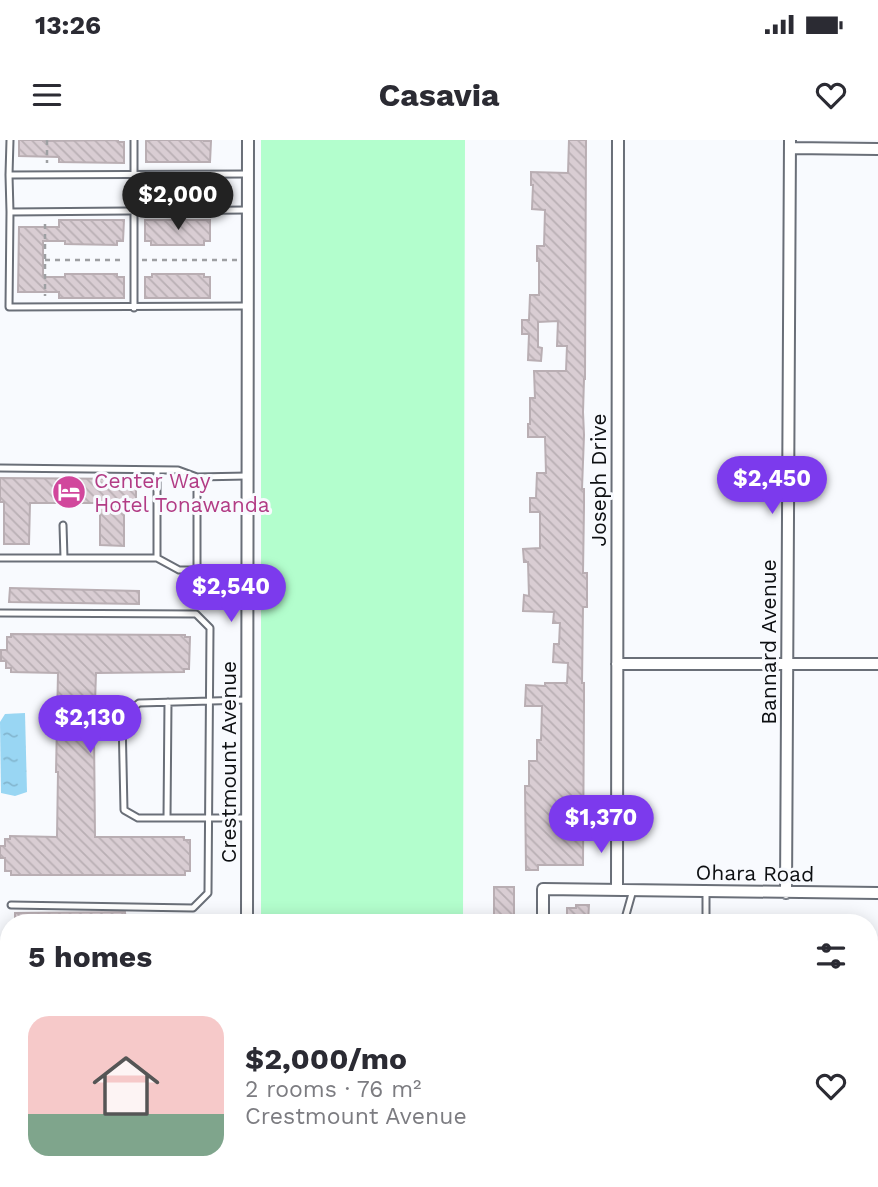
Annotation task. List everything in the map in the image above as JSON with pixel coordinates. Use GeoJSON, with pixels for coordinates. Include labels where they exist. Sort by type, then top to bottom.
{"type":"FeatureCollection","features":[{"type":"Feature","properties":{"kind":"street","name":"Crestmount Avenue"},"geometry":{"type":"LineString","coordinates":[[247,914],[248,140]]}},
{"type":"Feature","properties":{"kind":"street","name":"Joseph Drive"},"geometry":{"type":"LineString","coordinates":[[617,889],[618,140]]}},
{"type":"Feature","properties":{"kind":"street"},"geometry":{"type":"LineString","coordinates":[[790,144],[878,149]]}},
{"type":"Feature","properties":{"kind":"street","name":"Bannard Avenue"},"geometry":{"type":"LineString","coordinates":[[786,893],[790,144]]}},
{"type":"Feature","properties":{"kind":"street"},"geometry":{"type":"LineString","coordinates":[[617,664],[878,664]]}},
{"type":"Feature","properties":{"kind":"street","name":"Ohara Road"},"geometry":{"type":"LineString","coordinates":[[543,914],[543,889],[878,893]]}},
{"type":"Feature","properties":{"kind":"lane"},"geometry":{"type":"LineString","coordinates":[[10,140],[9,307],[247,306]]}},
{"type":"Feature","properties":{"kind":"lane"},"geometry":{"type":"LineString","coordinates":[[134,140],[134,176]]}},
{"type":"Feature","properties":{"kind":"lane"},"geometry":{"type":"LineString","coordinates":[[9,175],[248,174]]}},
{"type":"Feature","properties":{"kind":"lane"},"geometry":{"type":"LineString","coordinates":[[134,211],[134,308]]}},
{"type":"Feature","properties":{"kind":"lane"},"geometry":{"type":"LineString","coordinates":[[10,212],[247,211]]}},
{"type":"Feature","properties":{"kind":"lane"},"geometry":{"type":"LineString","coordinates":[[0,468],[178,470],[197,477],[247,476]]}},
{"type":"Feature","properties":{"kind":"lane"},"geometry":{"type":"LineString","coordinates":[[157,470],[157,558]]}},
{"type":"Feature","properties":{"kind":"lane"},"geometry":{"type":"LineString","coordinates":[[197,477],[197,570]]}},
{"type":"Feature","properties":{"kind":"lane"},"geometry":{"type":"LineString","coordinates":[[64,525],[64,558]]}},
{"type":"Feature","properties":{"kind":"lane"},"geometry":{"type":"LineString","coordinates":[[0,558],[157,558],[179,570],[247,570]]}},
{"type":"Feature","properties":{"kind":"lane"},"geometry":{"type":"LineString","coordinates":[[0,613],[196,614],[210,628],[208,893],[193,908],[11,905]]}},
{"type":"Feature","properties":{"kind":"lane"},"geometry":{"type":"LineString","coordinates":[[247,701],[139,702],[122,717],[124,810],[138,818],[247,818]]}},
{"type":"Feature","properties":{"kind":"lane"},"geometry":{"type":"LineString","coordinates":[[167,818],[168,702]]}},
{"type":"Feature","properties":{"kind":"lane"},"geometry":{"type":"LineString","coordinates":[[626,914],[633,890]]}},
{"type":"Feature","properties":{"kind":"lane"},"geometry":{"type":"LineString","coordinates":[[705,914],[706,891]]}},
{"type":"Feature","properties":{"kind":"path"},"geometry":{"type":"LineString","coordinates":[[47,140],[47,163]]}},
{"type":"Feature","properties":{"kind":"path"},"geometry":{"type":"LineString","coordinates":[[45,224],[45,296]]}},
{"type":"Feature","properties":{"kind":"path"},"geometry":{"type":"LineString","coordinates":[[45,260],[247,259]]}},
{"type":"Feature","properties":{"kind":"green space"},"geometry":{"type":"Polygon","coordinates":[[[261,140],[465,140],[463,914],[261,914],[261,140]]]}},
{"type":"Feature","properties":{"kind":"water"},"geometry":{"type":"Polygon","coordinates":[[[25,713],[27,792],[15,796],[1,793],[0,722],[5,714],[25,713]]]}},
{"type":"Feature","properties":{"kind":"building"},"geometry":{"type":"Polygon","coordinates":[[[19,140],[118,140],[124,142],[124,163],[59,162],[59,157],[19,156],[19,140]]]}},
{"type":"Feature","properties":{"kind":"building"},"geometry":{"type":"Polygon","coordinates":[[[569,140],[586,140],[582,489],[583,573],[587,573],[587,607],[583,607],[583,865],[538,865],[538,870],[526,870],[525,786],[529,786],[529,761],[537,761],[542,706],[525,706],[526,685],[567,683],[568,663],[553,662],[554,644],[559,644],[560,623],[553,623],[554,612],[523,611],[524,595],[529,596],[528,562],[524,562],[523,549],[540,548],[540,512],[530,512],[530,498],[536,498],[537,473],[546,473],[545,437],[528,437],[530,398],[535,398],[534,371],[566,371],[567,346],[557,346],[558,321],[538,322],[541,361],[528,360],[529,334],[522,334],[522,320],[529,320],[530,295],[539,295],[537,246],[544,246],[545,210],[532,209],[531,172],[568,173],[569,140]]]}},
{"type":"Feature","properties":{"kind":"building"},"geometry":{"type":"Polygon","coordinates":[[[146,141],[211,141],[210,162],[146,162],[146,141]]]}},
{"type":"Feature","properties":{"kind":"building"},"geometry":{"type":"Polygon","coordinates":[[[59,220],[124,220],[123,241],[117,241],[117,245],[43,241],[43,277],[65,277],[65,274],[117,274],[117,277],[124,277],[124,298],[59,298],[59,292],[18,292],[19,227],[59,227],[59,220]]]}},
{"type":"Feature","properties":{"kind":"building"},"geometry":{"type":"Polygon","coordinates":[[[145,220],[210,220],[210,241],[204,241],[204,245],[151,245],[151,241],[145,241],[145,220]]]}},
{"type":"Feature","properties":{"kind":"building"},"geometry":{"type":"Polygon","coordinates":[[[152,274],[204,274],[204,277],[210,277],[210,298],[145,298],[145,277],[152,277],[152,274]]]}},
{"type":"Feature","properties":{"kind":"building"},"geometry":{"type":"Polygon","coordinates":[[[0,478],[136,479],[136,503],[124,503],[124,546],[100,545],[100,503],[30,503],[29,544],[4,544],[4,502],[0,502],[0,478]]]}},
{"type":"Feature","properties":{"kind":"building"},"geometry":{"type":"Polygon","coordinates":[[[10,588],[139,591],[139,604],[9,602],[10,588]]]}},
{"type":"Feature","properties":{"kind":"building"},"geometry":{"type":"Polygon","coordinates":[[[11,634],[190,637],[189,669],[184,669],[184,672],[96,673],[94,733],[95,837],[184,837],[184,840],[190,840],[190,871],[185,871],[185,875],[11,875],[11,871],[5,871],[5,858],[0,858],[0,846],[5,846],[5,839],[10,839],[10,836],[57,837],[58,673],[11,672],[11,668],[6,668],[6,661],[1,661],[1,650],[7,650],[7,637],[11,637],[11,634]]]}},
{"type":"Feature","properties":{"kind":"building"},"geometry":{"type":"Polygon","coordinates":[[[494,887],[514,887],[514,914],[494,914],[494,887]]]}},
{"type":"Feature","properties":{"kind":"building"},"geometry":{"type":"Polygon","coordinates":[[[576,905],[589,905],[588,914],[567,914],[567,908],[576,908],[576,905]]]}},
{"type":"Feature","properties":{"kind":"building"},"geometry":{"type":"Polygon","coordinates":[[[125,912],[125,914],[15,914],[125,912]]]}},
{"type":"Feature","properties":{"kind":"place","name":"Center Way Hotel Tonawanda"},"geometry":{"type":"Point","coordinates":[69,492]}}]}
